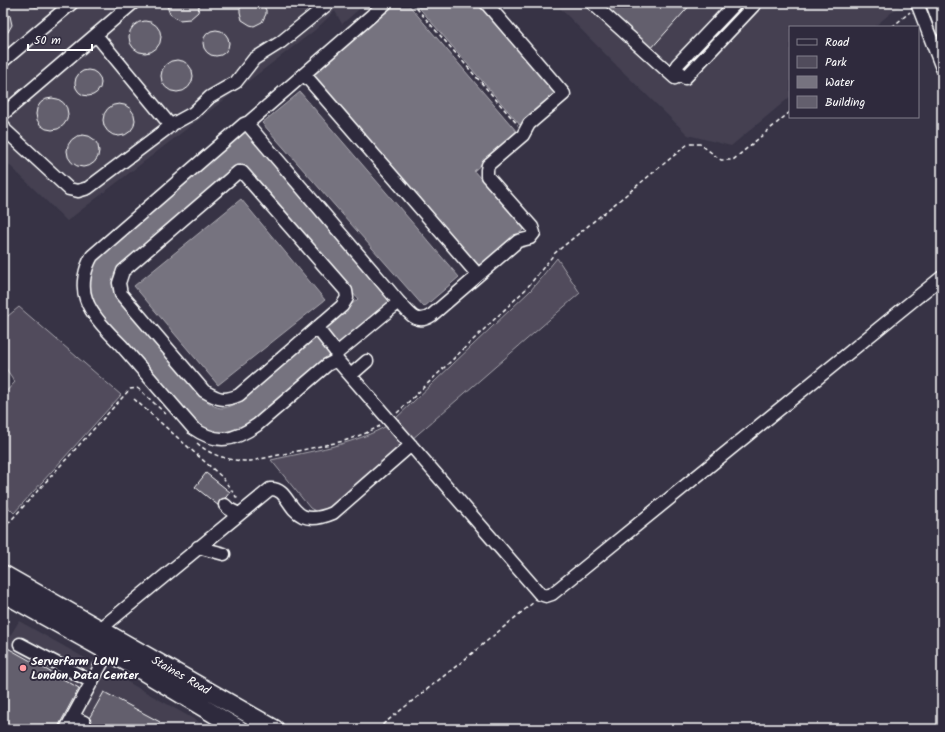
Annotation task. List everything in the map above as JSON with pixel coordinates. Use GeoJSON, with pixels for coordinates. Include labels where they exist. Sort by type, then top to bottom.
{"type":"FeatureCollection","features":[{"type":"Feature","properties":{"kind":"highway","name":"Staines Road"},"geometry":{"type":"LineString","coordinates":[[3,574],[99,630],[276,729]]}},
{"type":"Feature","properties":{"kind":"highway","name":"Staines Road"},"geometry":{"type":"LineString","coordinates":[[3,593],[108,652],[239,729]]}},
{"type":"Feature","properties":{"kind":"street"},"geometry":{"type":"LineString","coordinates":[[3,61],[72,3]]}},
{"type":"Feature","properties":{"kind":"street"},"geometry":{"type":"LineString","coordinates":[[3,114],[133,3]]}},
{"type":"Feature","properties":{"kind":"street"},"geometry":{"type":"LineString","coordinates":[[3,125],[5,130],[68,189],[78,191],[88,188],[171,126],[193,113],[210,97],[236,82],[254,59],[281,42],[330,3]]}},
{"type":"Feature","properties":{"kind":"street"},"geometry":{"type":"LineString","coordinates":[[386,3],[92,256],[86,270],[84,290],[90,309],[193,428],[212,438],[224,439],[237,437],[258,425],[399,302]]}},
{"type":"Feature","properties":{"kind":"street"},"geometry":{"type":"LineString","coordinates":[[249,122],[249,126],[399,302],[414,318],[420,320],[426,319],[518,241],[530,238],[534,234],[532,227],[487,176],[488,165],[523,135],[529,124],[564,94],[486,3]]}},
{"type":"Feature","properties":{"kind":"street"},"geometry":{"type":"LineString","coordinates":[[592,3],[675,78],[682,74]]}},
{"type":"Feature","properties":{"kind":"street"},"geometry":{"type":"LineString","coordinates":[[736,3],[677,66],[678,70],[685,78],[756,3]]}},
{"type":"Feature","properties":{"kind":"street"},"geometry":{"type":"LineString","coordinates":[[932,3],[942,30]]}},
{"type":"Feature","properties":{"kind":"street"},"geometry":{"type":"LineString","coordinates":[[918,5],[942,68]]}},
{"type":"Feature","properties":{"kind":"street"},"geometry":{"type":"LineString","coordinates":[[96,35],[171,126]]}},
{"type":"Feature","properties":{"kind":"street"},"geometry":{"type":"LineString","coordinates":[[304,74],[478,275]]}},
{"type":"Feature","properties":{"kind":"street"},"geometry":{"type":"LineString","coordinates":[[238,172],[242,172],[346,291],[347,298],[342,306],[317,328],[239,395],[229,399],[217,398],[204,391],[126,300],[121,294],[119,283],[123,271],[238,172]]}},
{"type":"Feature","properties":{"kind":"street"},"geometry":{"type":"LineString","coordinates":[[317,328],[351,375],[541,595],[546,596],[552,594],[942,277]]}},
{"type":"Feature","properties":{"kind":"street"},"geometry":{"type":"LineString","coordinates":[[351,375],[367,360]]}},
{"type":"Feature","properties":{"kind":"street"},"geometry":{"type":"LineString","coordinates":[[99,630],[270,489],[280,492],[298,514],[306,518],[323,518],[333,513],[411,445]]}},
{"type":"Feature","properties":{"kind":"street"},"geometry":{"type":"LineString","coordinates":[[225,505],[229,509],[242,512]]}},
{"type":"Feature","properties":{"kind":"street"},"geometry":{"type":"LineString","coordinates":[[198,547],[224,554]]}},
{"type":"Feature","properties":{"kind":"street"},"geometry":{"type":"LineString","coordinates":[[20,644],[92,682]]}},
{"type":"Feature","properties":{"kind":"street"},"geometry":{"type":"LineString","coordinates":[[66,729],[108,652]]}},
{"type":"Feature","properties":{"kind":"street"},"geometry":{"type":"LineString","coordinates":[[73,717],[84,722],[80,729]]}},
{"type":"Feature","properties":{"kind":"path"},"geometry":{"type":"LineString","coordinates":[[412,3],[524,132]]}},
{"type":"Feature","properties":{"kind":"path"},"geometry":{"type":"LineString","coordinates":[[893,26],[918,5]]}},
{"type":"Feature","properties":{"kind":"path"},"geometry":{"type":"LineString","coordinates":[[195,442],[204,449],[221,457],[236,461],[251,461],[344,441],[381,426],[390,420],[526,289],[555,253],[688,144],[700,144],[721,160],[733,160],[789,113]]}},
{"type":"Feature","properties":{"kind":"path"},"geometry":{"type":"LineString","coordinates":[[3,529],[130,389],[137,388],[140,390],[168,416]]}},
{"type":"Feature","properties":{"kind":"path"},"geometry":{"type":"LineString","coordinates":[[134,399],[222,477],[236,495],[242,512]]}},
{"type":"Feature","properties":{"kind":"path"},"geometry":{"type":"LineString","coordinates":[[377,729],[464,660],[541,595]]}},
{"type":"Feature","properties":{"kind":"shaded area"},"geometry":{"type":"Polygon","coordinates":[[[3,3],[366,3],[342,24],[335,11],[315,30],[67,221],[3,159],[3,3]]]}},
{"type":"Feature","properties":{"kind":"shaded area"},"geometry":{"type":"Polygon","coordinates":[[[555,3],[903,3],[875,26],[789,26],[789,98],[731,146],[688,135],[555,3]]]}},
{"type":"Feature","properties":{"kind":"shaded area"},"geometry":{"type":"Polygon","coordinates":[[[19,621],[199,722],[192,729],[3,729],[3,648],[19,621]]]}},
{"type":"Feature","properties":{"kind":"green space"},"geometry":{"type":"Polygon","coordinates":[[[557,258],[580,293],[411,440],[394,420],[531,290],[557,258]]]}},
{"type":"Feature","properties":{"kind":"green space"},"geometry":{"type":"Polygon","coordinates":[[[19,307],[121,395],[14,513],[3,502],[3,395],[15,382],[3,364],[3,320],[19,307]]]}},
{"type":"Feature","properties":{"kind":"green space"},"geometry":{"type":"Polygon","coordinates":[[[390,424],[407,444],[331,509],[317,512],[310,508],[271,460],[347,442],[390,424]]]}},
{"type":"Feature","properties":{"kind":"water"},"geometry":{"type":"Polygon","coordinates":[[[392,3],[407,3],[517,132],[474,171],[524,229],[480,268],[312,72],[392,3]]]}},
{"type":"Feature","properties":{"kind":"water"},"geometry":{"type":"Polygon","coordinates":[[[415,3],[481,3],[558,92],[520,125],[415,3]]]}},
{"type":"Feature","properties":{"kind":"water"},"geometry":{"type":"Polygon","coordinates":[[[300,92],[459,277],[424,307],[262,123],[300,92]]]}},
{"type":"Feature","properties":{"kind":"water"},"geometry":{"type":"Polygon","coordinates":[[[244,127],[394,301],[340,347],[324,327],[358,299],[242,163],[115,272],[112,281],[113,290],[131,314],[208,402],[214,406],[224,408],[235,404],[315,335],[332,355],[250,424],[232,432],[216,433],[202,431],[93,307],[89,281],[97,256],[244,127]]]}},
{"type":"Feature","properties":{"kind":"water"},"geometry":{"type":"Polygon","coordinates":[[[241,199],[325,300],[218,385],[134,286],[241,199]]]}},
{"type":"Feature","properties":{"kind":"building"},"geometry":{"type":"Polygon","coordinates":[[[25,3],[45,3],[36,7],[25,3]]]}},
{"type":"Feature","properties":{"kind":"building"},"geometry":{"type":"Polygon","coordinates":[[[167,3],[199,3],[198,12],[190,19],[179,20],[170,14],[167,3]]]}},
{"type":"Feature","properties":{"kind":"building"},"geometry":{"type":"Polygon","coordinates":[[[244,3],[262,3],[266,10],[266,14],[262,22],[254,26],[242,20],[240,8],[244,3]]]}},
{"type":"Feature","properties":{"kind":"building"},"geometry":{"type":"Polygon","coordinates":[[[595,3],[692,3],[649,51],[595,3]]]}},
{"type":"Feature","properties":{"kind":"building"},"geometry":{"type":"Polygon","coordinates":[[[3,10],[10,16],[12,25],[8,32],[3,35],[3,10]]]}},
{"type":"Feature","properties":{"kind":"building"},"geometry":{"type":"Polygon","coordinates":[[[142,21],[148,21],[158,28],[161,37],[160,43],[154,50],[148,53],[142,53],[132,46],[129,40],[129,34],[136,24],[142,21]]]}},
{"type":"Feature","properties":{"kind":"building"},"geometry":{"type":"Polygon","coordinates":[[[216,30],[225,34],[229,43],[225,52],[216,56],[207,52],[203,43],[207,34],[216,30]]]}},
{"type":"Feature","properties":{"kind":"building"},"geometry":{"type":"Polygon","coordinates":[[[174,60],[180,60],[190,67],[193,76],[192,82],[186,89],[180,92],[174,92],[164,85],[161,79],[161,73],[168,63],[174,60]]]}},
{"type":"Feature","properties":{"kind":"building"},"geometry":{"type":"Polygon","coordinates":[[[88,70],[97,74],[101,83],[97,92],[88,96],[79,92],[75,83],[79,74],[88,70]]]}},
{"type":"Feature","properties":{"kind":"building"},"geometry":{"type":"Polygon","coordinates":[[[49,98],[55,98],[65,105],[68,114],[67,120],[61,127],[55,130],[49,130],[39,123],[36,117],[36,111],[43,101],[49,98]]]}},
{"type":"Feature","properties":{"kind":"building"},"geometry":{"type":"Polygon","coordinates":[[[116,104],[122,104],[132,111],[135,120],[134,126],[128,133],[122,136],[116,136],[106,129],[103,123],[103,117],[110,107],[116,104]]]}},
{"type":"Feature","properties":{"kind":"building"},"geometry":{"type":"Polygon","coordinates":[[[80,135],[86,135],[96,142],[99,151],[98,157],[92,164],[86,167],[80,167],[70,160],[67,154],[67,148],[74,138],[80,135]]]}},
{"type":"Feature","properties":{"kind":"building"},"geometry":{"type":"Polygon","coordinates":[[[206,473],[230,492],[219,506],[195,487],[206,473]]]}},
{"type":"Feature","properties":{"kind":"building","name":"Serverfarm LON1 – London Data Center"},"geometry":{"type":"Polygon","coordinates":[[[4,646],[79,688],[57,729],[3,729],[4,646]]]}},
{"type":"Feature","properties":{"kind":"building"},"geometry":{"type":"Polygon","coordinates":[[[104,692],[160,722],[156,729],[83,729],[104,692]]]}},
{"type":"Feature","properties":{"kind":"place","name":"Serverfarm LON1 – London Data Center"},"geometry":{"type":"Point","coordinates":[23,668]}}]}
